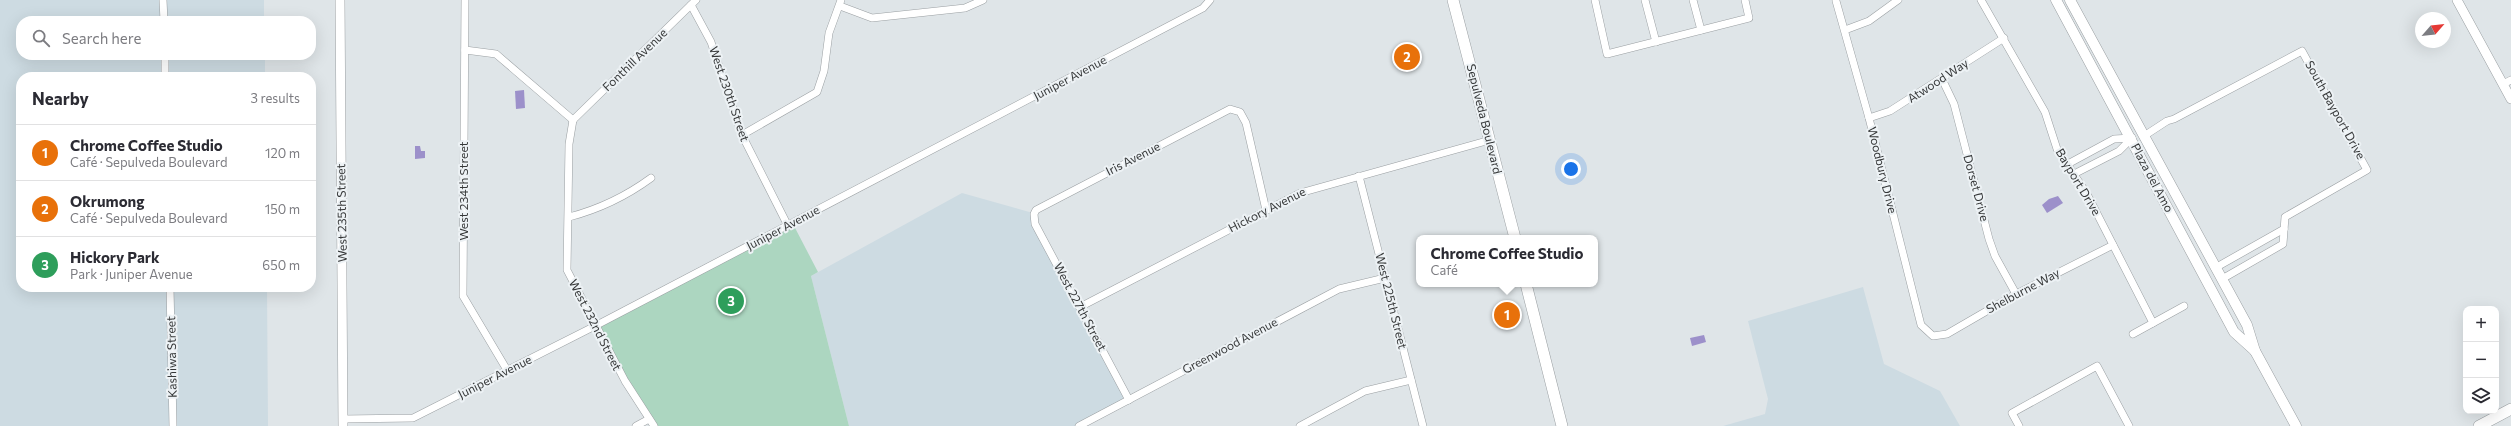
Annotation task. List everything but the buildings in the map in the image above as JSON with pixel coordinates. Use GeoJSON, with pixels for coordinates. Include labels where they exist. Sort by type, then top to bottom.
{"type":"FeatureCollection","features":[{"type":"Feature","properties":{"kind":"main road","name":"Sepulveda Boulevard"},"geometry":{"type":"LineString","coordinates":[[1453,0],[1513,235]]}},
{"type":"Feature","properties":{"kind":"main road","name":"Plaza del Amo"},"geometry":{"type":"LineString","coordinates":[[2056,0],[2133,140],[2234,332],[2254,351]]}},
{"type":"Feature","properties":{"kind":"main road","name":"Plaza del Amo"},"geometry":{"type":"LineString","coordinates":[[2070,0],[2148,134],[2215,268],[2247,325],[2254,351],[2296,426]]}},
{"type":"Feature","properties":{"kind":"main road"},"geometry":{"type":"LineString","coordinates":[[2133,140],[2148,134]]}},
{"type":"Feature","properties":{"kind":"main road"},"geometry":{"type":"LineString","coordinates":[[2210,286],[2222,279]]}},
{"type":"Feature","properties":{"kind":"main road"},"geometry":{"type":"LineString","coordinates":[[1527,287],[1562,426]]}},
{"type":"Feature","properties":{"kind":"main road"},"geometry":{"type":"LineString","coordinates":[[2479,426],[2511,409]]}},
{"type":"Feature","properties":{"kind":"street"},"geometry":{"type":"LineString","coordinates":[[163,0],[164,16]]}},
{"type":"Feature","properties":{"kind":"street","name":"West 235th Street"},"geometry":{"type":"LineString","coordinates":[[340,0],[343,422]]}},
{"type":"Feature","properties":{"kind":"street","name":"West 234th Street"},"geometry":{"type":"LineString","coordinates":[[465,0],[463,296],[508,370]]}},
{"type":"Feature","properties":{"kind":"street"},"geometry":{"type":"LineString","coordinates":[[742,135],[817,92],[824,71],[829,33],[840,3],[872,18],[965,8],[983,0]]}},
{"type":"Feature","properties":{"kind":"street","name":"Juniper Avenue"},"geometry":{"type":"LineString","coordinates":[[343,422],[413,418],[788,226],[1203,8],[1210,0]]}},
{"type":"Feature","properties":{"kind":"street"},"geometry":{"type":"LineString","coordinates":[[1595,0],[1607,54],[1749,18],[1745,0]]}},
{"type":"Feature","properties":{"kind":"street"},"geometry":{"type":"LineString","coordinates":[[1645,0],[1656,42]]}},
{"type":"Feature","properties":{"kind":"street"},"geometry":{"type":"LineString","coordinates":[[1693,0],[1701,30]]}},
{"type":"Feature","properties":{"kind":"street"},"geometry":{"type":"LineString","coordinates":[[1845,30],[1868,21],[1898,0]]}},
{"type":"Feature","properties":{"kind":"street","name":"Bayport Drive"},"geometry":{"type":"LineString","coordinates":[[1981,0],[2045,112],[2057,149],[2066,165],[2074,174],[2087,194],[2153,323]]}},
{"type":"Feature","properties":{"kind":"street"},"geometry":{"type":"LineString","coordinates":[[2457,0],[2507,82],[2511,99]]}},
{"type":"Feature","properties":{"kind":"street","name":"Woodbury Drive"},"geometry":{"type":"LineString","coordinates":[[1836,1],[1869,118],[1921,325],[1933,336]]}},
{"type":"Feature","properties":{"kind":"street","name":"West 230th Street"},"geometry":{"type":"LineString","coordinates":[[694,2],[711,42],[742,135],[788,226]]}},
{"type":"Feature","properties":{"kind":"street","name":"Fonthill Avenue"},"geometry":{"type":"LineString","coordinates":[[573,120],[694,2]]}},
{"type":"Feature","properties":{"kind":"street","name":"Atwood Way"},"geometry":{"type":"LineString","coordinates":[[1869,118],[1890,112],[2004,38]]}},
{"type":"Feature","properties":{"kind":"street"},"geometry":{"type":"LineString","coordinates":[[465,50],[496,54],[573,120]]}},
{"type":"Feature","properties":{"kind":"street","name":"South Bayport Drive"},"geometry":{"type":"LineString","coordinates":[[2148,134],[2156,132],[2173,123],[2174,120],[2302,51],[2367,170],[2285,217],[2283,244],[2222,279]]}},
{"type":"Feature","properties":{"kind":"street"},"geometry":{"type":"LineString","coordinates":[[164,60],[165,72]]}},
{"type":"Feature","properties":{"kind":"street","name":"Dorset Drive"},"geometry":{"type":"LineString","coordinates":[[1942,79],[1954,104],[1989,239],[1995,256],[2016,294]]}},
{"type":"Feature","properties":{"kind":"street","name":"Iris Avenue"},"geometry":{"type":"LineString","coordinates":[[1034,214],[1042,206],[1224,111],[1236,110],[1243,116],[1246,123],[1266,210]]}},
{"type":"Feature","properties":{"kind":"street","name":"West 232nd Street"},"geometry":{"type":"LineString","coordinates":[[573,120],[569,144],[567,270],[624,381],[654,426]]}},
{"type":"Feature","properties":{"kind":"street","name":"Hickory Avenue"},"geometry":{"type":"LineString","coordinates":[[1080,307],[1311,188],[1490,140]]}},
{"type":"Feature","properties":{"kind":"street"},"geometry":{"type":"LineString","coordinates":[[2066,165],[2114,140],[2133,140]]}},
{"type":"Feature","properties":{"kind":"street"},"geometry":{"type":"LineString","coordinates":[[2074,174],[2119,151],[2133,140]]}},
{"type":"Feature","properties":{"kind":"street"},"geometry":{"type":"LineString","coordinates":[[2091,152],[2096,163]]}},
{"type":"Feature","properties":{"kind":"street","name":"West 225th Street"},"geometry":{"type":"LineString","coordinates":[[1359,176],[1423,426]]}},
{"type":"Feature","properties":{"kind":"street"},"geometry":{"type":"LineString","coordinates":[[569,217],[597,210],[626,196],[651,178]]}},
{"type":"Feature","properties":{"kind":"street","name":"West 227th Street"},"geometry":{"type":"LineString","coordinates":[[1034,214],[1035,224],[1129,400]]}},
{"type":"Feature","properties":{"kind":"street"},"geometry":{"type":"LineString","coordinates":[[2215,268],[2284,229]]}},
{"type":"Feature","properties":{"kind":"street","name":"Shelburne Way"},"geometry":{"type":"LineString","coordinates":[[1933,336],[1947,334],[2016,294],[2113,245]]}},
{"type":"Feature","properties":{"kind":"street","name":"Greenwood Avenue"},"geometry":{"type":"LineString","coordinates":[[1079,426],[1339,288],[1385,278]]}},
{"type":"Feature","properties":{"kind":"street","name":"Kashiwa Street"},"geometry":{"type":"LineString","coordinates":[[170,292],[173,426]]}},
{"type":"Feature","properties":{"kind":"street"},"geometry":{"type":"LineString","coordinates":[[2133,334],[2184,306]]}},
{"type":"Feature","properties":{"kind":"street"},"geometry":{"type":"LineString","coordinates":[[2019,426],[2012,413],[2097,366],[2129,426]]}},
{"type":"Feature","properties":{"kind":"street"},"geometry":{"type":"LineString","coordinates":[[1303,425],[1365,391],[1411,380]]}},
{"type":"Feature","properties":{"kind":"street"},"geometry":{"type":"LineString","coordinates":[[636,426],[649,419]]}},
{"type":"Feature","properties":{"kind":"shaded area"},"geometry":{"type":"Polygon","coordinates":[[[0,0],[264,0],[264,16],[16,16],[16,60],[265,60],[265,72],[16,72],[16,292],[267,292],[268,426],[0,426],[0,0]]]}},
{"type":"Feature","properties":{"kind":"shaded area"},"geometry":{"type":"Polygon","coordinates":[[[524,90],[525,108],[516,109],[515,91],[524,90]]]}},
{"type":"Feature","properties":{"kind":"shaded area"},"geometry":{"type":"Polygon","coordinates":[[[415,146],[420,146],[421,151],[425,151],[425,158],[415,159],[415,146]]]}},
{"type":"Feature","properties":{"kind":"shaded area"},"geometry":{"type":"Polygon","coordinates":[[[962,193],[1033,213],[1127,399],[1075,426],[849,426],[811,276],[962,193]]]}},
{"type":"Feature","properties":{"kind":"shaded area"},"geometry":{"type":"Polygon","coordinates":[[[2058,196],[2063,203],[2047,213],[2042,205],[2049,199],[2058,196]]]}},
{"type":"Feature","properties":{"kind":"shaded area"},"geometry":{"type":"Polygon","coordinates":[[[1863,287],[1884,364],[1940,391],[1960,426],[1723,426],[1765,414],[1768,399],[1748,321],[1863,287]]]}},
{"type":"Feature","properties":{"kind":"shaded area"},"geometry":{"type":"Polygon","coordinates":[[[1704,335],[1706,342],[1692,346],[1690,338],[1704,335]]]}},
{"type":"Feature","properties":{"kind":"green space"},"geometry":{"type":"Polygon","coordinates":[[[793,224],[818,272],[811,276],[849,426],[655,426],[597,327],[793,224]]]}},
{"type":"Feature","properties":{"kind":"place","name":"Okrumong"},"geometry":{"type":"Point","coordinates":[1407,57]}},
{"type":"Feature","properties":{"kind":"place","name":"Hickory Park"},"geometry":{"type":"Point","coordinates":[731,301]}},
{"type":"Feature","properties":{"kind":"place","name":"Chrome Coffee Studio"},"geometry":{"type":"Point","coordinates":[1507,315]}}]}
